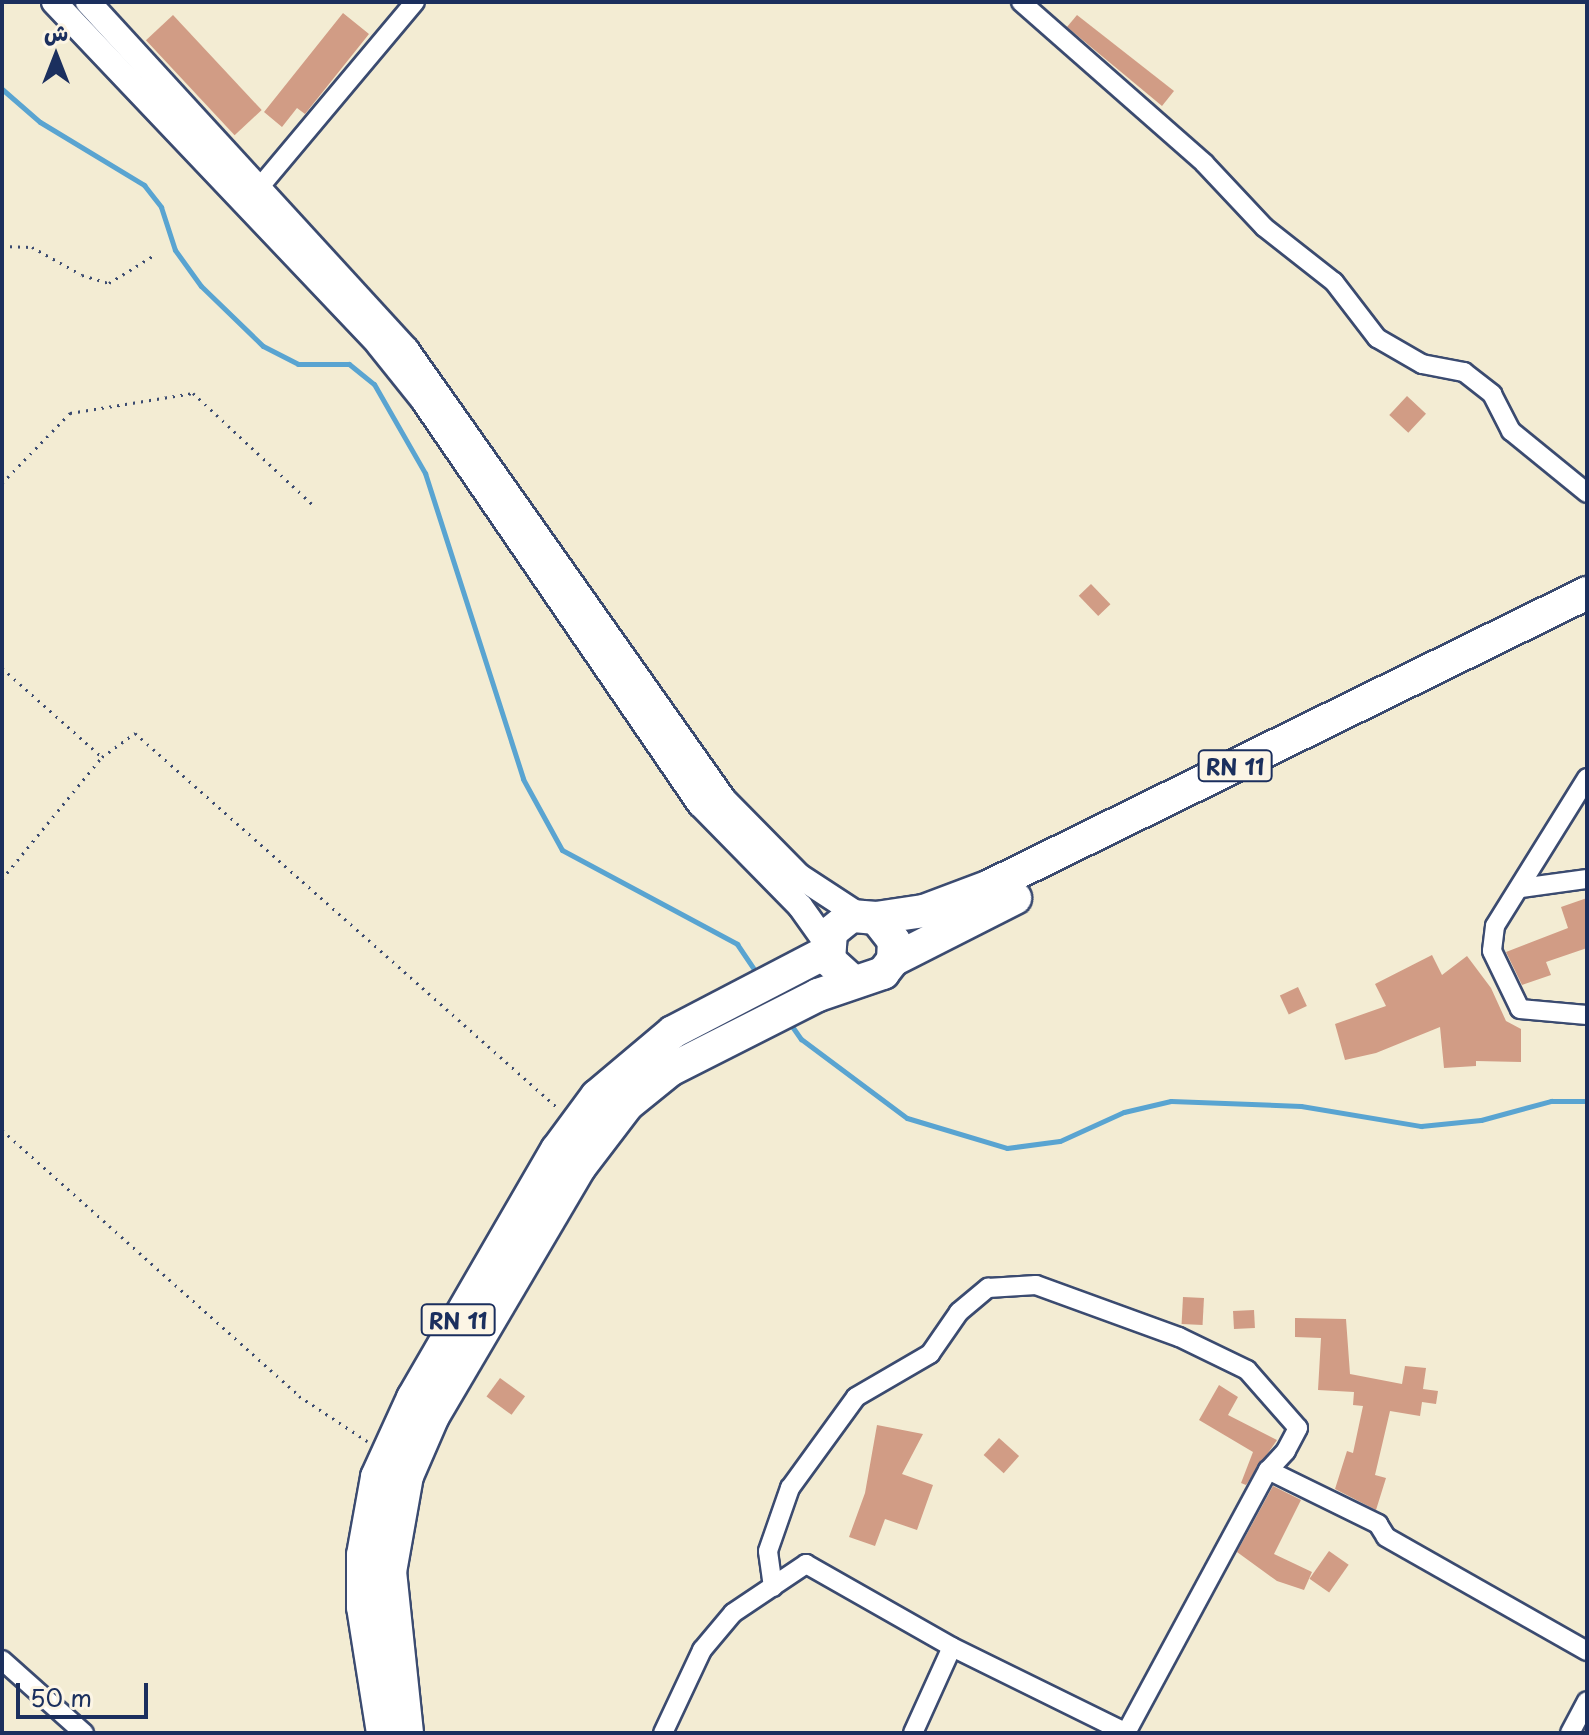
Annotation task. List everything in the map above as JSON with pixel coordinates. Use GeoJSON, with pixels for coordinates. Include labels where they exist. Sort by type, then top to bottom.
{"type":"FeatureCollection","features":[{"type":"Feature","properties":{"kind":"highway","name":"RN 11"},"geometry":{"type":"LineString","coordinates":[[867,916],[924,911],[990,886],[1587,593]]}},
{"type":"Feature","properties":{"kind":"highway","name":"RN 11"},"geometry":{"type":"LineString","coordinates":[[893,960],[1587,617]]}},
{"type":"Feature","properties":{"kind":"highway"},"geometry":{"type":"LineString","coordinates":[[867,916],[894,941],[893,960],[876,978],[851,980],[820,954],[835,926],[867,916]]}},
{"type":"Feature","properties":{"kind":"highway","name":"RN 11"},"geometry":{"type":"LineString","coordinates":[[383,1733],[362,1581],[370,1503],[386,1453],[577,1122],[646,1051],[737,997],[820,954]]}},
{"type":"Feature","properties":{"kind":"highway","name":"RN 11"},"geometry":{"type":"LineString","coordinates":[[407,1733],[390,1572],[398,1507],[419,1446],[610,1124],[670,1070],[748,1028],[851,980]]}},
{"type":"Feature","properties":{"kind":"main road"},"geometry":{"type":"LineString","coordinates":[[54,2],[379,345],[423,400],[700,804],[800,906],[820,954]]}},
{"type":"Feature","properties":{"kind":"main road"},"geometry":{"type":"LineString","coordinates":[[88,2],[406,349],[724,800],[799,876],[867,916]]}},
{"type":"Feature","properties":{"kind":"street"},"geometry":{"type":"LineString","coordinates":[[258,189],[415,2]]}},
{"type":"Feature","properties":{"kind":"street"},"geometry":{"type":"LineString","coordinates":[[1021,2],[1204,163],[1264,227],[1334,282],[1377,338],[1422,364],[1464,372],[1492,394],[1511,431],[1587,493]]}},
{"type":"Feature","properties":{"kind":"street"},"geometry":{"type":"LineString","coordinates":[[1587,778],[1495,926],[1492,951],[1520,1009],[1587,1015]]}},
{"type":"Feature","properties":{"kind":"street"},"geometry":{"type":"LineString","coordinates":[[1521,888],[1587,879]]}},
{"type":"Feature","properties":{"kind":"street"},"geometry":{"type":"LineString","coordinates":[[663,1733],[702,1650],[733,1613],[773,1587],[806,1564],[952,1647],[1127,1733],[1268,1470],[1286,1451],[1298,1428],[1247,1370],[1179,1337],[1036,1285],[988,1288],[959,1312],[930,1354],[856,1397],[798,1477],[768,1551],[773,1587]]}},
{"type":"Feature","properties":{"kind":"street"},"geometry":{"type":"LineString","coordinates":[[1268,1470],[1378,1524],[1386,1537],[1587,1651]]}},
{"type":"Feature","properties":{"kind":"street"},"geometry":{"type":"LineString","coordinates":[[913,1733],[952,1647]]}},
{"type":"Feature","properties":{"kind":"street"},"geometry":{"type":"LineString","coordinates":[[2,1660],[84,1733]]}},
{"type":"Feature","properties":{"kind":"street"},"geometry":{"type":"LineString","coordinates":[[1570,1733],[1587,1701]]}},
{"type":"Feature","properties":{"kind":"path"},"geometry":{"type":"LineString","coordinates":[[2,246],[32,247],[82,275],[109,283],[156,254]]}},
{"type":"Feature","properties":{"kind":"path"},"geometry":{"type":"LineString","coordinates":[[2,483],[70,413],[193,393],[313,505]]}},
{"type":"Feature","properties":{"kind":"path"},"geometry":{"type":"LineString","coordinates":[[2,668],[102,757]]}},
{"type":"Feature","properties":{"kind":"path"},"geometry":{"type":"LineString","coordinates":[[2,879],[102,757],[135,733],[577,1122]]}},
{"type":"Feature","properties":{"kind":"path"},"geometry":{"type":"LineString","coordinates":[[2,1130],[299,1396],[386,1453]]}},
{"type":"Feature","properties":{"kind":"building"},"geometry":{"type":"Polygon","coordinates":[[[343,13],[369,34],[305,114],[297,108],[282,127],[264,112],[343,13]]]}},
{"type":"Feature","properties":{"kind":"building"},"geometry":{"type":"Polygon","coordinates":[[[173,15],[262,110],[235,135],[146,40],[173,15]]]}},
{"type":"Feature","properties":{"kind":"building"},"geometry":{"type":"Polygon","coordinates":[[[1077,15],[1174,91],[1162,106],[1067,27],[1077,15]]]}},
{"type":"Feature","properties":{"kind":"building"},"geometry":{"type":"Polygon","coordinates":[[[1407,396],[1426,414],[1408,433],[1389,415],[1407,396]]]}},
{"type":"Feature","properties":{"kind":"building"},"geometry":{"type":"Polygon","coordinates":[[[1091,584],[1110,604],[1098,616],[1079,596],[1091,584]]]}},
{"type":"Feature","properties":{"kind":"building"},"geometry":{"type":"Polygon","coordinates":[[[1587,898],[1587,948],[1546,962],[1551,975],[1522,985],[1506,952],[1568,928],[1561,907],[1587,898]]]}},
{"type":"Feature","properties":{"kind":"building"},"geometry":{"type":"Polygon","coordinates":[[[1432,955],[1442,975],[1467,956],[1491,988],[1506,1021],[1521,1029],[1521,1062],[1476,1061],[1476,1066],[1444,1068],[1440,1027],[1376,1053],[1345,1060],[1335,1024],[1386,1006],[1375,984],[1432,955]]]}},
{"type":"Feature","properties":{"kind":"building"},"geometry":{"type":"Polygon","coordinates":[[[1298,987],[1307,1006],[1289,1014],[1280,995],[1298,987]]]}},
{"type":"Feature","properties":{"kind":"building"},"geometry":{"type":"Polygon","coordinates":[[[1183,1297],[1204,1298],[1203,1325],[1182,1324],[1183,1297]]]}},
{"type":"Feature","properties":{"kind":"building"},"geometry":{"type":"Polygon","coordinates":[[[1254,1310],[1255,1328],[1234,1329],[1233,1311],[1254,1310]]]}},
{"type":"Feature","properties":{"kind":"building"},"geometry":{"type":"Polygon","coordinates":[[[1295,1318],[1346,1319],[1350,1374],[1402,1384],[1405,1366],[1426,1368],[1423,1389],[1438,1391],[1436,1404],[1422,1402],[1420,1416],[1390,1411],[1375,1475],[1386,1478],[1376,1510],[1335,1489],[1347,1451],[1353,1453],[1363,1406],[1353,1405],[1354,1392],[1318,1390],[1321,1338],[1295,1337],[1295,1318]]]}},
{"type":"Feature","properties":{"kind":"building"},"geometry":{"type":"Polygon","coordinates":[[[500,1378],[525,1396],[512,1415],[486,1397],[500,1378]]]}},
{"type":"Feature","properties":{"kind":"building"},"geometry":{"type":"Polygon","coordinates":[[[1219,1385],[1238,1397],[1228,1415],[1277,1440],[1246,1485],[1241,1483],[1253,1452],[1199,1420],[1219,1385]]]}},
{"type":"Feature","properties":{"kind":"building"},"geometry":{"type":"Polygon","coordinates":[[[877,1425],[923,1434],[902,1474],[933,1485],[917,1530],[885,1519],[875,1546],[849,1537],[865,1493],[877,1425]]]}},
{"type":"Feature","properties":{"kind":"building"},"geometry":{"type":"Polygon","coordinates":[[[999,1438],[1019,1456],[1004,1473],[984,1455],[999,1438]]]}},
{"type":"Feature","properties":{"kind":"building"},"geometry":{"type":"Polygon","coordinates":[[[1273,1486],[1301,1500],[1274,1554],[1312,1572],[1304,1590],[1277,1581],[1237,1552],[1273,1486]]]}},
{"type":"Feature","properties":{"kind":"building"},"geometry":{"type":"Polygon","coordinates":[[[1329,1551],[1349,1565],[1329,1593],[1309,1579],[1329,1551]]]}},
{"type":"Feature","properties":{"kind":"waterway"},"geometry":{"type":"LineString","coordinates":[[2,89],[40,122],[144,185],[161,207],[175,250],[201,286],[263,346],[298,364],[349,364],[374,384],[425,473],[523,779],[562,850],[737,944],[759,977]]}},
{"type":"Feature","properties":{"kind":"waterway"},"geometry":{"type":"LineString","coordinates":[[789,1022],[801,1039],[907,1118],[1007,1148],[1060,1141],[1124,1112],[1171,1101],[1301,1106],[1421,1126],[1481,1120],[1551,1101],[1587,1101]]}}]}
